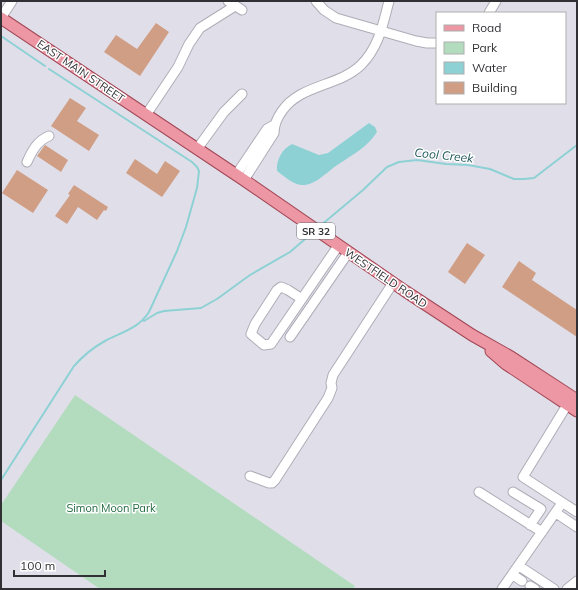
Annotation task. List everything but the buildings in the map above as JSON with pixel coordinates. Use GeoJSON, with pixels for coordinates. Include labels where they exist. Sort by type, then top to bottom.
{"type":"FeatureCollection","features":[{"type":"Feature","properties":{"kind":"main road","name":"EAST MAIN STREET"},"geometry":{"type":"LineString","coordinates":[[1,18],[161,125]]}},
{"type":"Feature","properties":{"kind":"main road","name":"WESTFIELD ROAD"},"geometry":{"type":"LineString","coordinates":[[161,125],[392,283],[472,335],[506,364],[572,403],[577,411]]}},
{"type":"Feature","properties":{"kind":"street"},"geometry":{"type":"LineString","coordinates":[[1,18],[12,1]]}},
{"type":"Feature","properties":{"kind":"street"},"geometry":{"type":"LineString","coordinates":[[316,1],[324,10],[336,18],[416,41],[436,43]]}},
{"type":"Feature","properties":{"kind":"street"},"geometry":{"type":"LineString","coordinates":[[240,178],[267,129],[274,125],[288,103],[306,91],[347,75],[366,59],[374,49],[381,31],[389,1]]}},
{"type":"Feature","properties":{"kind":"street"},"geometry":{"type":"LineString","coordinates":[[490,12],[496,1]]}},
{"type":"Feature","properties":{"kind":"street"},"geometry":{"type":"LineString","coordinates":[[146,115],[178,68],[189,44],[200,28],[235,6]]}},
{"type":"Feature","properties":{"kind":"street"},"geometry":{"type":"LineString","coordinates":[[197,149],[224,112],[242,94]]}},
{"type":"Feature","properties":{"kind":"street"},"geometry":{"type":"LineString","coordinates":[[27,162],[31,153],[41,140],[49,136]]}},
{"type":"Feature","properties":{"kind":"street"},"geometry":{"type":"LineString","coordinates":[[302,299],[281,287],[277,290],[254,324],[251,334],[264,345],[271,344],[302,299],[338,246]]}},
{"type":"Feature","properties":{"kind":"street"},"geometry":{"type":"LineString","coordinates":[[290,337],[348,253]]}},
{"type":"Feature","properties":{"kind":"street"},"geometry":{"type":"LineString","coordinates":[[250,476],[269,484],[275,480],[328,398],[332,388],[331,383],[333,375],[392,283]]}},
{"type":"Feature","properties":{"kind":"street"},"geometry":{"type":"LineString","coordinates":[[572,403],[523,477],[577,512]]}},
{"type":"Feature","properties":{"kind":"street"},"geometry":{"type":"LineString","coordinates":[[480,492],[542,532]]}},
{"type":"Feature","properties":{"kind":"street"},"geometry":{"type":"LineString","coordinates":[[513,492],[541,509],[530,525]]}},
{"type":"Feature","properties":{"kind":"street"},"geometry":{"type":"LineString","coordinates":[[502,589],[562,503]]}},
{"type":"Feature","properties":{"kind":"street"},"geometry":{"type":"LineString","coordinates":[[556,513],[577,527]]}},
{"type":"Feature","properties":{"kind":"street"},"geometry":{"type":"LineString","coordinates":[[519,566],[554,589]]}},
{"type":"Feature","properties":{"kind":"street"},"geometry":{"type":"LineString","coordinates":[[513,575],[529,585]]}},
{"type":"Feature","properties":{"kind":"street"},"geometry":{"type":"LineString","coordinates":[[567,589],[577,581]]}},
{"type":"Feature","properties":{"kind":"green space","name":"Simon Moon Park"},"geometry":{"type":"Polygon","coordinates":[[[75,395],[355,586],[353,589],[100,589],[1,521],[1,505],[75,395]]]}},
{"type":"Feature","properties":{"kind":"water"},"geometry":{"type":"Polygon","coordinates":[[[369,123],[375,127],[377,132],[373,138],[360,150],[316,181],[306,185],[301,185],[288,180],[277,171],[280,155],[288,146],[292,144],[319,155],[328,153],[369,123]]]}},
{"type":"Feature","properties":{"kind":"waterway"},"geometry":{"type":"LineString","coordinates":[[1,36],[45,66]]}},
{"type":"Feature","properties":{"kind":"waterway"},"geometry":{"type":"LineString","coordinates":[[1,480],[74,366],[97,346],[135,326],[145,318],[149,312],[177,251],[186,227],[197,188],[199,171],[192,162],[49,69]]}},
{"type":"Feature","properties":{"kind":"waterway","name":"Cool Creek"},"geometry":{"type":"LineString","coordinates":[[320,226],[363,190],[387,167],[399,162],[417,160],[468,165],[490,169],[514,179],[524,179],[534,178],[577,145]]}},
{"type":"Feature","properties":{"kind":"waterway","name":"Cool Creek"},"geometry":{"type":"LineString","coordinates":[[144,321],[157,313],[164,311],[201,308],[217,299],[250,275],[290,252],[311,234]]}}]}
